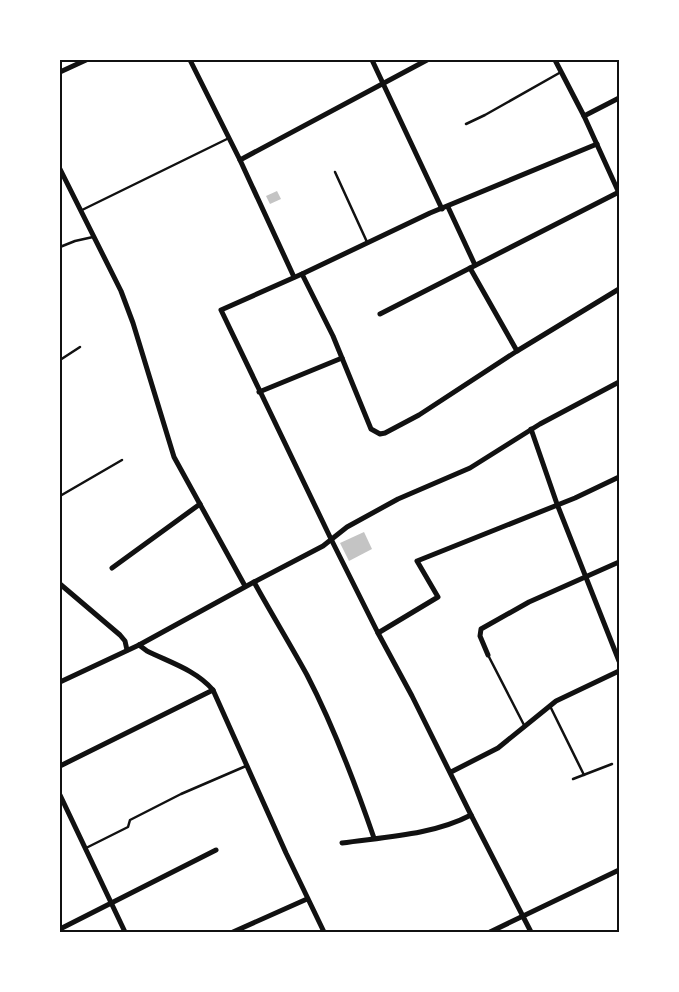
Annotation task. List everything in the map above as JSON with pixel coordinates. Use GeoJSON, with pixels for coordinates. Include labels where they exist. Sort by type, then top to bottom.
{"type":"FeatureCollection","features":[{"type":"Feature","properties":{"kind":"street"},"geometry":{"type":"LineString","coordinates":[[60,72],[86,60]]}},
{"type":"Feature","properties":{"kind":"street"},"geometry":{"type":"LineString","coordinates":[[190,60],[230,138],[294,277]]}},
{"type":"Feature","properties":{"kind":"street"},"geometry":{"type":"LineString","coordinates":[[372,60],[442,209]]}},
{"type":"Feature","properties":{"kind":"street"},"geometry":{"type":"LineString","coordinates":[[240,160],[427,60]]}},
{"type":"Feature","properties":{"kind":"street"},"geometry":{"type":"LineString","coordinates":[[380,314],[619,192],[584,116],[555,60]]}},
{"type":"Feature","properties":{"kind":"street"},"geometry":{"type":"LineString","coordinates":[[584,116],[619,98]]}},
{"type":"Feature","properties":{"kind":"street"},"geometry":{"type":"LineString","coordinates":[[531,932],[331,539],[221,310],[448,206],[596,144]]}},
{"type":"Feature","properties":{"kind":"street"},"geometry":{"type":"LineString","coordinates":[[60,169],[113,274],[130,315],[174,457],[245,586]]}},
{"type":"Feature","properties":{"kind":"street"},"geometry":{"type":"LineString","coordinates":[[448,206],[473,267],[517,352]]}},
{"type":"Feature","properties":{"kind":"street"},"geometry":{"type":"LineString","coordinates":[[302,274],[342,358],[371,429],[380,434],[419,415],[619,290]]}},
{"type":"Feature","properties":{"kind":"street"},"geometry":{"type":"LineString","coordinates":[[259,392],[342,358]]}},
{"type":"Feature","properties":{"kind":"street"},"geometry":{"type":"LineString","coordinates":[[60,682],[139,645],[245,586],[323,546],[347,527],[398,499],[470,468],[532,429],[619,382]]}},
{"type":"Feature","properties":{"kind":"street"},"geometry":{"type":"LineString","coordinates":[[532,429],[557,504],[619,661]]}},
{"type":"Feature","properties":{"kind":"street"},"geometry":{"type":"LineString","coordinates":[[378,633],[438,597],[417,561],[584,494],[619,477]]}},
{"type":"Feature","properties":{"kind":"street"},"geometry":{"type":"LineString","coordinates":[[112,568],[200,504]]}},
{"type":"Feature","properties":{"kind":"street"},"geometry":{"type":"LineString","coordinates":[[488,655],[480,636],[481,629],[529,602],[619,562]]}},
{"type":"Feature","properties":{"kind":"street"},"geometry":{"type":"LineString","coordinates":[[254,582],[307,676],[324,711],[374,838]]}},
{"type":"Feature","properties":{"kind":"street"},"geometry":{"type":"LineString","coordinates":[[60,584],[120,635],[127,650]]}},
{"type":"Feature","properties":{"kind":"street"},"geometry":{"type":"LineString","coordinates":[[139,645],[147,651],[197,675],[206,681],[213,690],[324,932]]}},
{"type":"Feature","properties":{"kind":"street"},"geometry":{"type":"LineString","coordinates":[[451,772],[498,748],[550,706],[568,695],[619,671]]}},
{"type":"Feature","properties":{"kind":"street"},"geometry":{"type":"LineString","coordinates":[[60,766],[213,690]]}},
{"type":"Feature","properties":{"kind":"street"},"geometry":{"type":"LineString","coordinates":[[60,795],[63,806],[86,848],[125,932]]}},
{"type":"Feature","properties":{"kind":"street"},"geometry":{"type":"LineString","coordinates":[[342,843],[439,828],[458,822],[471,815]]}},
{"type":"Feature","properties":{"kind":"street"},"geometry":{"type":"LineString","coordinates":[[60,929],[216,850]]}},
{"type":"Feature","properties":{"kind":"street"},"geometry":{"type":"LineString","coordinates":[[490,932],[619,870]]}},
{"type":"Feature","properties":{"kind":"street"},"geometry":{"type":"LineString","coordinates":[[233,932],[307,898]]}},
{"type":"Feature","properties":{"kind":"lane"},"geometry":{"type":"LineString","coordinates":[[466,124],[561,72]]}},
{"type":"Feature","properties":{"kind":"lane"},"geometry":{"type":"LineString","coordinates":[[80,210],[230,138]]}},
{"type":"Feature","properties":{"kind":"lane"},"geometry":{"type":"LineString","coordinates":[[335,172],[367,242]]}},
{"type":"Feature","properties":{"kind":"lane"},"geometry":{"type":"LineString","coordinates":[[60,247],[93,237]]}},
{"type":"Feature","properties":{"kind":"lane"},"geometry":{"type":"LineString","coordinates":[[60,360],[80,347]]}},
{"type":"Feature","properties":{"kind":"lane"},"geometry":{"type":"LineString","coordinates":[[60,496],[122,460]]}},
{"type":"Feature","properties":{"kind":"lane"},"geometry":{"type":"LineString","coordinates":[[488,655],[525,725]]}},
{"type":"Feature","properties":{"kind":"lane"},"geometry":{"type":"LineString","coordinates":[[550,706],[584,775]]}},
{"type":"Feature","properties":{"kind":"lane"},"geometry":{"type":"LineString","coordinates":[[573,779],[612,764]]}},
{"type":"Feature","properties":{"kind":"lane"},"geometry":{"type":"LineString","coordinates":[[86,848],[128,827],[130,820],[181,794],[247,765]]}},
{"type":"Feature","properties":{"kind":"building"},"geometry":{"type":"Polygon","coordinates":[[[277,191],[281,199],[270,204],[266,196],[277,191]]]}},
{"type":"Feature","properties":{"kind":"building"},"geometry":{"type":"Polygon","coordinates":[[[364,532],[372,549],[349,561],[340,543],[364,532]]]}}]}
